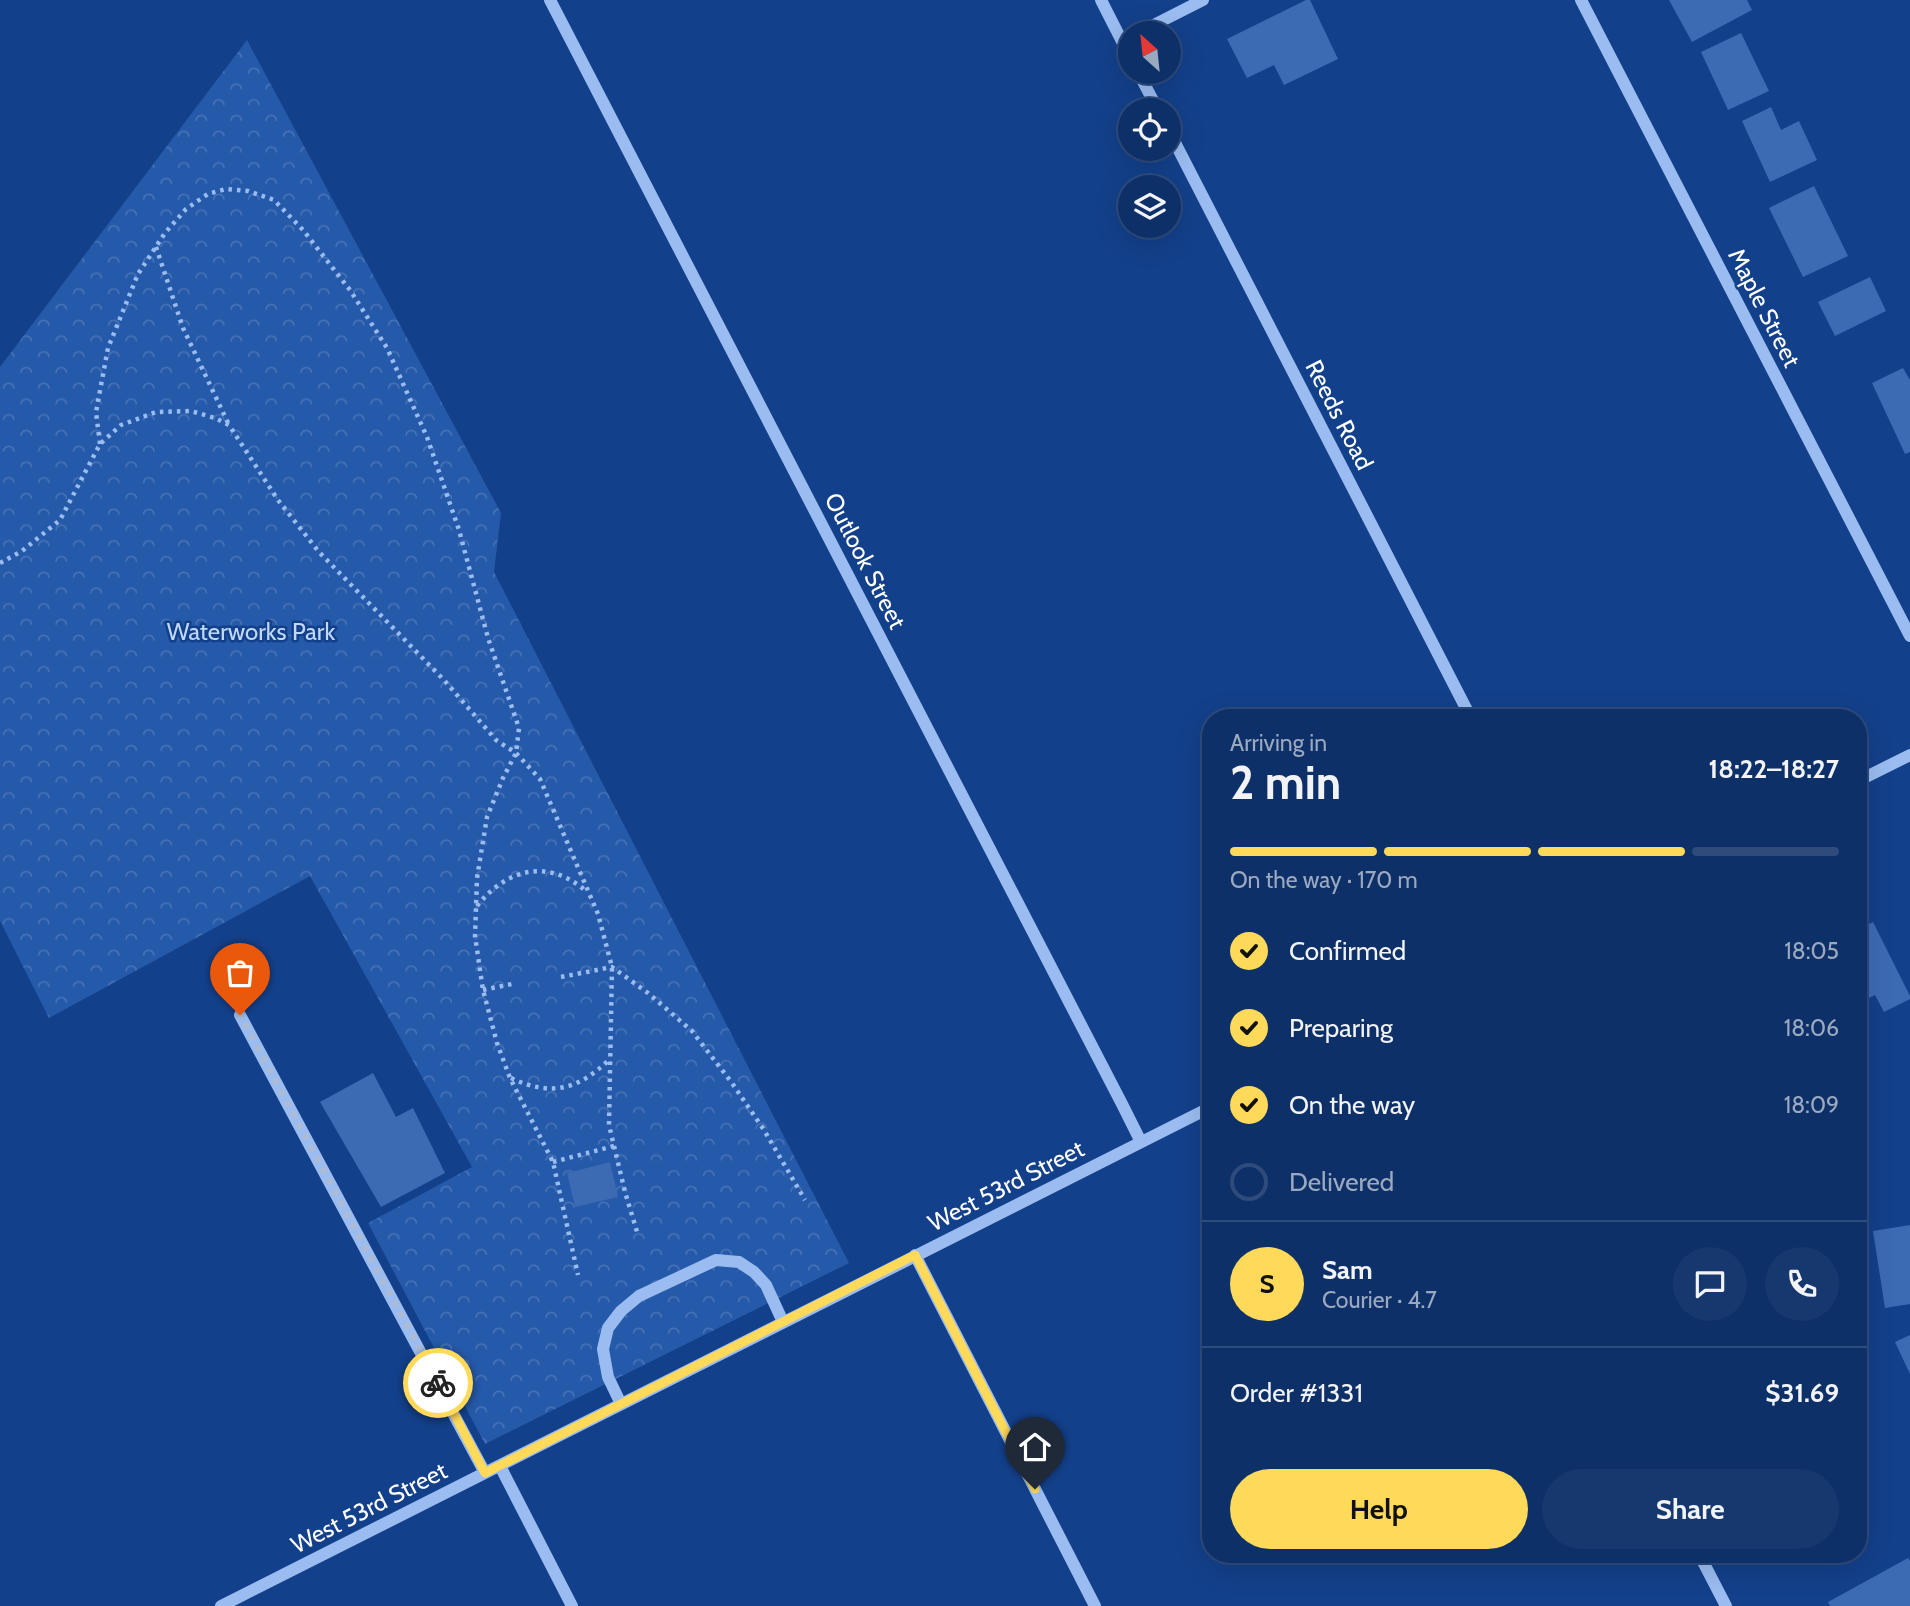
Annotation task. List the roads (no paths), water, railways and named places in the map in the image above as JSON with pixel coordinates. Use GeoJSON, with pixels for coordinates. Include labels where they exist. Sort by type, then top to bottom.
{"type":"FeatureCollection","features":[{"type":"Feature","properties":{"kind":"street","name":"Outlook Street"},"geometry":{"type":"LineString","coordinates":[[550,0],[1097,1054],[1140,1142]]}},
{"type":"Feature","properties":{"kind":"street"},"geometry":{"type":"LineString","coordinates":[[1101,0],[1118,27]]}},
{"type":"Feature","properties":{"kind":"street"},"geometry":{"type":"LineString","coordinates":[[1162,21],[1203,0]]}},
{"type":"Feature","properties":{"kind":"street","name":"Maple Street"},"geometry":{"type":"LineString","coordinates":[[1581,0],[1910,636]]}},
{"type":"Feature","properties":{"kind":"street","name":"Reeds Road"},"geometry":{"type":"LineString","coordinates":[[1181,154],[1466,709]]}},
{"type":"Feature","properties":{"kind":"street"},"geometry":{"type":"LineString","coordinates":[[1867,776],[1910,755]]}},
{"type":"Feature","properties":{"kind":"street"},"geometry":{"type":"LineString","coordinates":[[240,1015],[485,1473]]}},
{"type":"Feature","properties":{"kind":"street","name":"West 53rd Street"},"geometry":{"type":"LineString","coordinates":[[221,1606],[1202,1111]]}},
{"type":"Feature","properties":{"kind":"street"},"geometry":{"type":"LineString","coordinates":[[915,1255],[1095,1606]]}},
{"type":"Feature","properties":{"kind":"street"},"geometry":{"type":"LineString","coordinates":[[621,1404],[608,1377],[603,1349],[608,1328],[621,1311],[639,1296],[716,1261],[739,1262],[754,1272],[766,1285],[783,1322]]}},
{"type":"Feature","properties":{"kind":"street"},"geometry":{"type":"LineString","coordinates":[[500,1466],[572,1606]]}},
{"type":"Feature","properties":{"kind":"street"},"geometry":{"type":"LineString","coordinates":[[1704,1563],[1726,1606]]}},
{"type":"Feature","properties":{"kind":"park label","name":"Waterworks Park"},"geometry":{"type":"Point","coordinates":[251,632]}}]}
